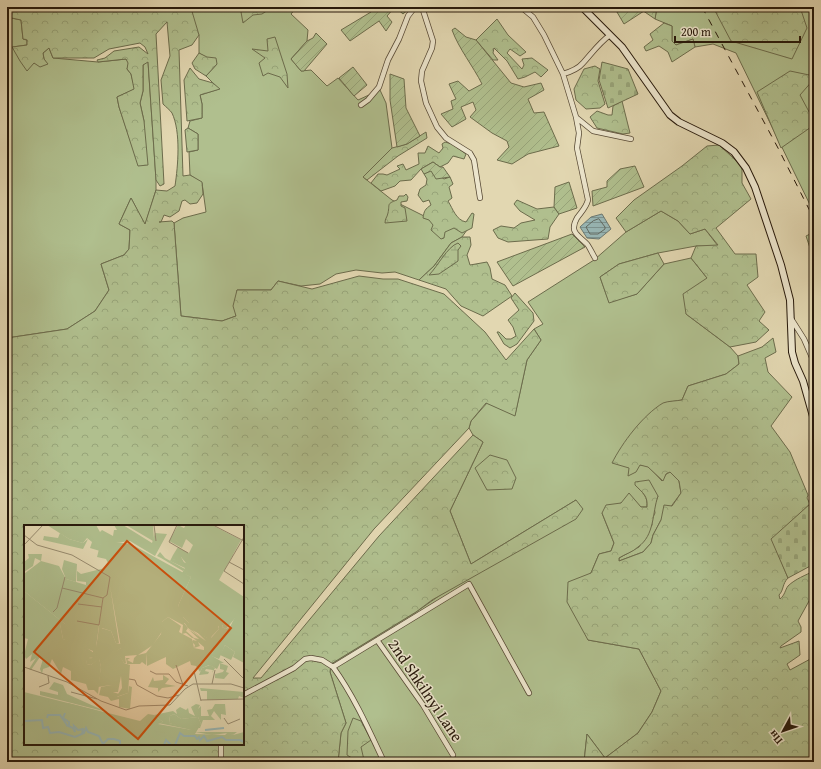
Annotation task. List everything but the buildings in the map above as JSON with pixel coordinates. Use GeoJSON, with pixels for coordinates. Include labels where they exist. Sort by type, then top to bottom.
{"type":"FeatureCollection","features":[{"type":"Feature","properties":{"kind":"street"},"geometry":{"type":"LineString","coordinates":[[361,104],[368,100],[379,87],[388,60],[399,39],[408,16],[415,7]]}},
{"type":"Feature","properties":{"kind":"street"},"geometry":{"type":"LineString","coordinates":[[422,7],[433,41],[432,48],[422,71],[421,81],[426,103],[437,127],[446,138],[470,153],[474,160],[480,198]]}},
{"type":"Feature","properties":{"kind":"street"},"geometry":{"type":"LineString","coordinates":[[521,7],[533,17],[544,35],[563,74],[576,118],[579,133],[577,148],[588,200],[587,204],[577,218],[574,227],[576,234],[588,245],[595,258]]}},
{"type":"Feature","properties":{"kind":"street"},"geometry":{"type":"LineString","coordinates":[[582,7],[622,47],[670,115],[679,122],[722,142],[734,152],[746,168],[755,187],[781,265],[790,300],[792,320],[792,352],[803,381],[814,420]]}},
{"type":"Feature","properties":{"kind":"street"},"geometry":{"type":"LineString","coordinates":[[563,74],[574,70],[583,64],[600,42],[610,34]]}},
{"type":"Feature","properties":{"kind":"street"},"geometry":{"type":"LineString","coordinates":[[576,118],[593,131],[631,140]]}},
{"type":"Feature","properties":{"kind":"street"},"geometry":{"type":"LineString","coordinates":[[792,320],[804,339],[814,362]]}},
{"type":"Feature","properties":{"kind":"street"},"geometry":{"type":"LineString","coordinates":[[333,667],[469,584],[529,693]]}},
{"type":"Feature","properties":{"kind":"street","name":"2nd Shkilnyi Lane"},"geometry":{"type":"LineString","coordinates":[[377,640],[423,705],[453,755]]}},
{"type":"Feature","properties":{"kind":"street"},"geometry":{"type":"LineString","coordinates":[[244,694],[294,668],[305,659],[311,658],[322,660],[333,667],[340,677],[384,762]]}},
{"type":"Feature","properties":{"kind":"street"},"geometry":{"type":"LineString","coordinates":[[221,745],[221,762]]}},
{"type":"Feature","properties":{"kind":"green space"},"geometry":{"type":"Polygon","coordinates":[[[7,7],[191,8],[199,35],[192,45],[179,50],[183,176],[190,175],[202,182],[203,194],[197,203],[190,204],[185,200],[182,201],[179,211],[170,217],[164,215],[161,222],[172,221],[174,223],[181,316],[222,321],[236,316],[233,306],[237,290],[271,290],[278,281],[312,289],[359,276],[398,279],[444,294],[485,332],[506,360],[534,329],[541,340],[527,360],[515,416],[486,403],[471,421],[469,428],[374,529],[253,678],[261,678],[379,536],[473,435],[483,442],[450,511],[471,564],[576,500],[583,509],[576,519],[432,600],[416,612],[331,664],[330,672],[346,723],[341,733],[338,762],[11,762],[7,756],[7,338],[67,329],[95,311],[109,290],[101,264],[124,255],[129,249],[130,230],[119,224],[131,198],[145,224],[156,190],[167,191],[175,186],[178,149],[175,121],[172,113],[163,104],[161,80],[170,56],[167,22],[156,34],[164,184],[160,186],[156,180],[148,62],[143,65],[143,91],[140,103],[144,121],[148,165],[138,166],[117,97],[134,89],[131,74],[127,69],[128,63],[126,59],[98,62],[97,60],[105,58],[114,51],[139,47],[148,54],[145,47],[140,43],[109,49],[94,58],[53,58],[49,48],[43,53],[44,59],[48,64],[40,67],[34,63],[27,71],[12,47],[27,45],[27,40],[23,39],[21,20],[7,17],[7,7]]]}},
{"type":"Feature","properties":{"kind":"green space"},"geometry":{"type":"Polygon","coordinates":[[[181,7],[297,7],[291,14],[308,30],[307,41],[291,59],[301,71],[311,70],[327,86],[338,78],[358,100],[380,90],[386,103],[392,148],[363,177],[392,200],[424,216],[469,227],[462,237],[451,243],[434,266],[419,280],[395,272],[382,273],[356,270],[336,274],[320,284],[301,286],[278,281],[271,290],[237,290],[236,316],[222,321],[181,316],[174,223],[183,218],[206,212],[202,183],[190,175],[189,152],[198,150],[198,134],[188,128],[190,121],[202,118],[202,104],[200,95],[219,89],[206,76],[217,64],[199,53],[199,35],[181,7]]]}},
{"type":"Feature","properties":{"kind":"green space"},"geometry":{"type":"Polygon","coordinates":[[[248,7],[271,8],[262,14],[253,15],[243,23],[241,12],[248,7]]]}},
{"type":"Feature","properties":{"kind":"green space"},"geometry":{"type":"Polygon","coordinates":[[[374,7],[395,7],[387,16],[392,22],[386,31],[379,21],[350,41],[341,30],[371,12],[374,7]]]}},
{"type":"Feature","properties":{"kind":"green space"},"geometry":{"type":"Polygon","coordinates":[[[395,7],[411,7],[403,14],[395,7]]]}},
{"type":"Feature","properties":{"kind":"green space"},"geometry":{"type":"Polygon","coordinates":[[[614,7],[635,7],[635,9],[639,8],[644,11],[624,24],[614,7]]]}},
{"type":"Feature","properties":{"kind":"green space"},"geometry":{"type":"Polygon","coordinates":[[[635,7],[657,7],[655,19],[639,8],[635,9],[635,7]]]}},
{"type":"Feature","properties":{"kind":"green space"},"geometry":{"type":"Polygon","coordinates":[[[657,7],[814,7],[814,213],[736,53],[713,44],[695,47],[693,39],[676,45],[672,41],[672,26],[655,19],[657,7]]]}},
{"type":"Feature","properties":{"kind":"green space"},"geometry":{"type":"Polygon","coordinates":[[[713,7],[800,7],[807,28],[792,59],[731,41],[713,7]]]}},
{"type":"Feature","properties":{"kind":"green space"},"geometry":{"type":"Polygon","coordinates":[[[7,17],[21,20],[23,39],[27,40],[27,45],[13,47],[34,63],[47,64],[43,53],[49,48],[53,58],[98,62],[126,59],[129,63],[127,69],[131,74],[135,89],[117,97],[139,166],[144,121],[140,103],[143,91],[143,65],[148,61],[156,190],[145,225],[131,198],[119,224],[130,230],[129,249],[124,255],[101,264],[109,290],[95,311],[67,329],[7,338],[7,17]]]}},
{"type":"Feature","properties":{"kind":"green space"},"geometry":{"type":"Polygon","coordinates":[[[497,19],[508,35],[526,52],[520,56],[510,49],[507,53],[522,69],[524,65],[522,59],[532,58],[548,70],[541,77],[535,72],[518,79],[507,61],[494,48],[493,53],[498,60],[493,60],[476,40],[497,19]]]}},
{"type":"Feature","properties":{"kind":"green space"},"geometry":{"type":"Polygon","coordinates":[[[664,23],[672,26],[672,41],[676,45],[693,39],[695,47],[672,62],[668,52],[659,46],[646,51],[644,47],[653,40],[650,34],[664,23]]]}},
{"type":"Feature","properties":{"kind":"green space"},"geometry":{"type":"Polygon","coordinates":[[[455,28],[466,37],[476,40],[511,83],[524,87],[541,83],[544,90],[528,99],[534,113],[544,112],[559,146],[528,154],[512,164],[497,160],[509,147],[507,141],[492,133],[470,117],[476,110],[473,102],[461,107],[466,119],[452,127],[441,114],[453,109],[451,101],[456,99],[449,84],[458,81],[469,91],[482,84],[455,37],[452,30],[455,28]]]}},
{"type":"Feature","properties":{"kind":"green space"},"geometry":{"type":"Polygon","coordinates":[[[316,33],[327,44],[304,71],[301,71],[291,59],[307,41],[313,38],[316,33]]]}},
{"type":"Feature","properties":{"kind":"green space"},"geometry":{"type":"Polygon","coordinates":[[[275,37],[287,74],[288,88],[280,77],[268,73],[263,76],[259,63],[265,58],[252,49],[268,51],[267,39],[275,37]]]}},
{"type":"Feature","properties":{"kind":"green space"},"geometry":{"type":"Polygon","coordinates":[[[199,53],[207,57],[216,58],[217,64],[206,76],[195,69],[192,63],[199,53]]]}},
{"type":"Feature","properties":{"kind":"green space"},"geometry":{"type":"Polygon","coordinates":[[[602,62],[628,69],[638,94],[608,108],[599,80],[602,62]]]}},
{"type":"Feature","properties":{"kind":"green space"},"geometry":{"type":"Polygon","coordinates":[[[595,66],[600,69],[598,81],[605,104],[600,108],[586,109],[576,100],[574,89],[584,69],[595,66]]]}},
{"type":"Feature","properties":{"kind":"green space"},"geometry":{"type":"Polygon","coordinates":[[[353,67],[367,85],[354,96],[339,78],[353,67]]]}},
{"type":"Feature","properties":{"kind":"green space"},"geometry":{"type":"Polygon","coordinates":[[[190,68],[199,79],[213,83],[220,89],[200,95],[202,104],[202,118],[187,121],[184,80],[190,68]]]}},
{"type":"Feature","properties":{"kind":"green space"},"geometry":{"type":"Polygon","coordinates":[[[790,71],[814,76],[814,79],[800,95],[814,121],[814,125],[781,148],[757,92],[790,71]]]}},
{"type":"Feature","properties":{"kind":"green space"},"geometry":{"type":"Polygon","coordinates":[[[390,74],[404,79],[406,108],[420,136],[407,144],[397,147],[390,100],[390,74]]]}},
{"type":"Feature","properties":{"kind":"green space"},"geometry":{"type":"Polygon","coordinates":[[[622,101],[630,133],[623,134],[597,128],[590,117],[597,111],[612,115],[613,106],[622,101]]]}},
{"type":"Feature","properties":{"kind":"green space"},"geometry":{"type":"Polygon","coordinates":[[[188,128],[198,134],[198,150],[187,152],[185,130],[188,128]]]}},
{"type":"Feature","properties":{"kind":"green space"},"geometry":{"type":"Polygon","coordinates":[[[426,132],[427,138],[398,156],[367,180],[363,177],[392,148],[407,144],[426,132]]]}},
{"type":"Feature","properties":{"kind":"green space"},"geometry":{"type":"Polygon","coordinates":[[[445,142],[452,144],[466,154],[464,159],[453,156],[448,163],[440,167],[433,162],[421,169],[411,180],[400,181],[395,186],[381,191],[371,183],[378,174],[387,175],[400,169],[397,166],[403,164],[406,170],[419,164],[418,153],[425,153],[428,146],[439,153],[443,148],[442,144],[445,142]]]}},
{"type":"Feature","properties":{"kind":"green space"},"geometry":{"type":"Polygon","coordinates":[[[719,145],[742,166],[742,183],[751,199],[716,228],[735,254],[756,254],[758,277],[747,285],[765,312],[759,321],[769,330],[756,342],[730,347],[686,314],[683,294],[707,278],[691,258],[696,246],[718,245],[705,229],[690,234],[678,221],[661,211],[626,232],[616,218],[634,200],[682,166],[707,146],[719,145]]]}},
{"type":"Feature","properties":{"kind":"green space"},"geometry":{"type":"Polygon","coordinates":[[[433,162],[440,167],[443,167],[450,177],[436,179],[431,171],[424,174],[421,169],[433,162]]]}},
{"type":"Feature","properties":{"kind":"green space"},"geometry":{"type":"Polygon","coordinates":[[[635,166],[644,187],[593,206],[592,191],[607,187],[607,181],[620,169],[635,166]]]}},
{"type":"Feature","properties":{"kind":"green space"},"geometry":{"type":"Polygon","coordinates":[[[431,170],[444,179],[450,177],[453,184],[449,187],[452,198],[448,201],[455,214],[463,221],[466,222],[472,213],[474,214],[472,228],[462,233],[454,228],[445,232],[444,238],[441,239],[431,230],[433,225],[429,220],[423,218],[425,210],[431,205],[429,200],[423,202],[418,195],[420,189],[426,185],[427,179],[424,174],[431,170]]]}},
{"type":"Feature","properties":{"kind":"green space"},"geometry":{"type":"Polygon","coordinates":[[[569,182],[577,208],[559,214],[554,207],[555,187],[569,182]]]}},
{"type":"Feature","properties":{"kind":"green space"},"geometry":{"type":"Polygon","coordinates":[[[406,194],[408,197],[407,201],[401,202],[401,206],[405,208],[407,221],[385,223],[390,203],[397,200],[399,196],[404,196],[406,194]]]}},
{"type":"Feature","properties":{"kind":"green space"},"geometry":{"type":"Polygon","coordinates":[[[517,200],[537,209],[554,207],[559,214],[550,227],[548,239],[508,242],[498,238],[493,230],[501,226],[514,228],[521,223],[535,220],[520,211],[514,204],[517,200]]]}},
{"type":"Feature","properties":{"kind":"green space"},"geometry":{"type":"Polygon","coordinates":[[[661,211],[678,221],[690,234],[705,229],[718,246],[696,246],[658,253],[619,264],[600,277],[609,302],[637,294],[664,264],[691,258],[707,278],[686,314],[730,347],[738,356],[739,364],[726,374],[688,386],[682,400],[664,403],[640,465],[648,466],[662,481],[666,474],[670,472],[679,481],[681,493],[661,520],[653,535],[651,543],[643,552],[619,561],[619,558],[639,547],[652,525],[652,519],[655,513],[654,507],[658,496],[635,485],[646,497],[647,507],[641,507],[633,500],[621,503],[602,513],[614,543],[611,551],[599,554],[591,573],[588,640],[639,649],[661,691],[652,712],[638,733],[605,758],[587,734],[584,762],[338,762],[341,733],[346,723],[330,672],[331,664],[416,612],[576,500],[471,564],[450,511],[483,442],[473,435],[469,428],[471,421],[487,403],[515,415],[527,360],[541,340],[534,329],[543,324],[528,302],[594,260],[626,232],[661,211]]]}},
{"type":"Feature","properties":{"kind":"green space"},"geometry":{"type":"Polygon","coordinates":[[[814,232],[814,260],[806,236],[814,232]]]}},
{"type":"Feature","properties":{"kind":"green space"},"geometry":{"type":"Polygon","coordinates":[[[572,234],[585,247],[513,286],[497,262],[572,234]]]}},
{"type":"Feature","properties":{"kind":"green space"},"geometry":{"type":"Polygon","coordinates":[[[462,237],[470,237],[471,245],[467,255],[470,265],[487,262],[492,279],[505,285],[512,296],[483,316],[461,306],[446,289],[419,280],[434,266],[451,243],[462,237]]]}},
{"type":"Feature","properties":{"kind":"green space"},"geometry":{"type":"Polygon","coordinates":[[[458,243],[461,246],[458,250],[458,261],[439,274],[429,275],[450,248],[458,243]]]}},
{"type":"Feature","properties":{"kind":"green space"},"geometry":{"type":"Polygon","coordinates":[[[658,253],[664,264],[637,294],[609,303],[600,277],[619,264],[658,253]]]}},
{"type":"Feature","properties":{"kind":"green space"},"geometry":{"type":"Polygon","coordinates":[[[515,293],[533,313],[534,321],[517,344],[510,348],[504,344],[497,332],[499,332],[506,339],[511,339],[516,336],[513,327],[508,320],[519,310],[511,298],[515,293]]]}},
{"type":"Feature","properties":{"kind":"green space"},"geometry":{"type":"Polygon","coordinates":[[[773,338],[776,352],[765,358],[768,372],[792,397],[771,426],[790,452],[808,495],[807,498],[810,504],[772,539],[788,578],[779,595],[780,599],[788,586],[801,577],[814,571],[814,592],[798,621],[801,627],[801,632],[780,648],[799,641],[800,655],[787,664],[790,670],[814,657],[814,762],[584,762],[587,734],[605,758],[638,733],[652,712],[661,691],[639,649],[588,640],[567,602],[568,582],[591,573],[599,554],[611,551],[614,543],[602,513],[606,505],[621,503],[629,493],[641,507],[647,507],[646,497],[635,485],[635,482],[649,480],[658,496],[652,523],[647,536],[636,549],[619,558],[619,561],[643,552],[651,543],[653,535],[661,520],[664,505],[672,506],[681,493],[679,481],[670,472],[666,474],[663,481],[648,467],[640,465],[636,472],[628,476],[629,468],[612,463],[621,447],[634,430],[655,408],[665,402],[682,400],[688,386],[726,374],[739,364],[738,356],[762,347],[773,338]]]}},
{"type":"Feature","properties":{"kind":"green space"},"geometry":{"type":"Polygon","coordinates":[[[490,455],[507,460],[516,478],[512,489],[487,490],[475,468],[490,455]]]}},
{"type":"Feature","properties":{"kind":"green space"},"geometry":{"type":"Polygon","coordinates":[[[810,504],[814,515],[814,564],[788,578],[771,539],[810,504]]]}},
{"type":"Feature","properties":{"kind":"green space"},"geometry":{"type":"Polygon","coordinates":[[[353,718],[361,721],[371,740],[361,747],[364,760],[363,762],[355,760],[347,755],[348,731],[353,718]]]}},
{"type":"Feature","properties":{"kind":"water"},"geometry":{"type":"Polygon","coordinates":[[[602,214],[611,229],[599,239],[587,238],[580,227],[591,217],[602,214]]]}},
{"type":"Feature","properties":{"kind":"railway"},"geometry":{"type":"LineString","coordinates":[[702,7],[778,148],[814,219]]}}]}
